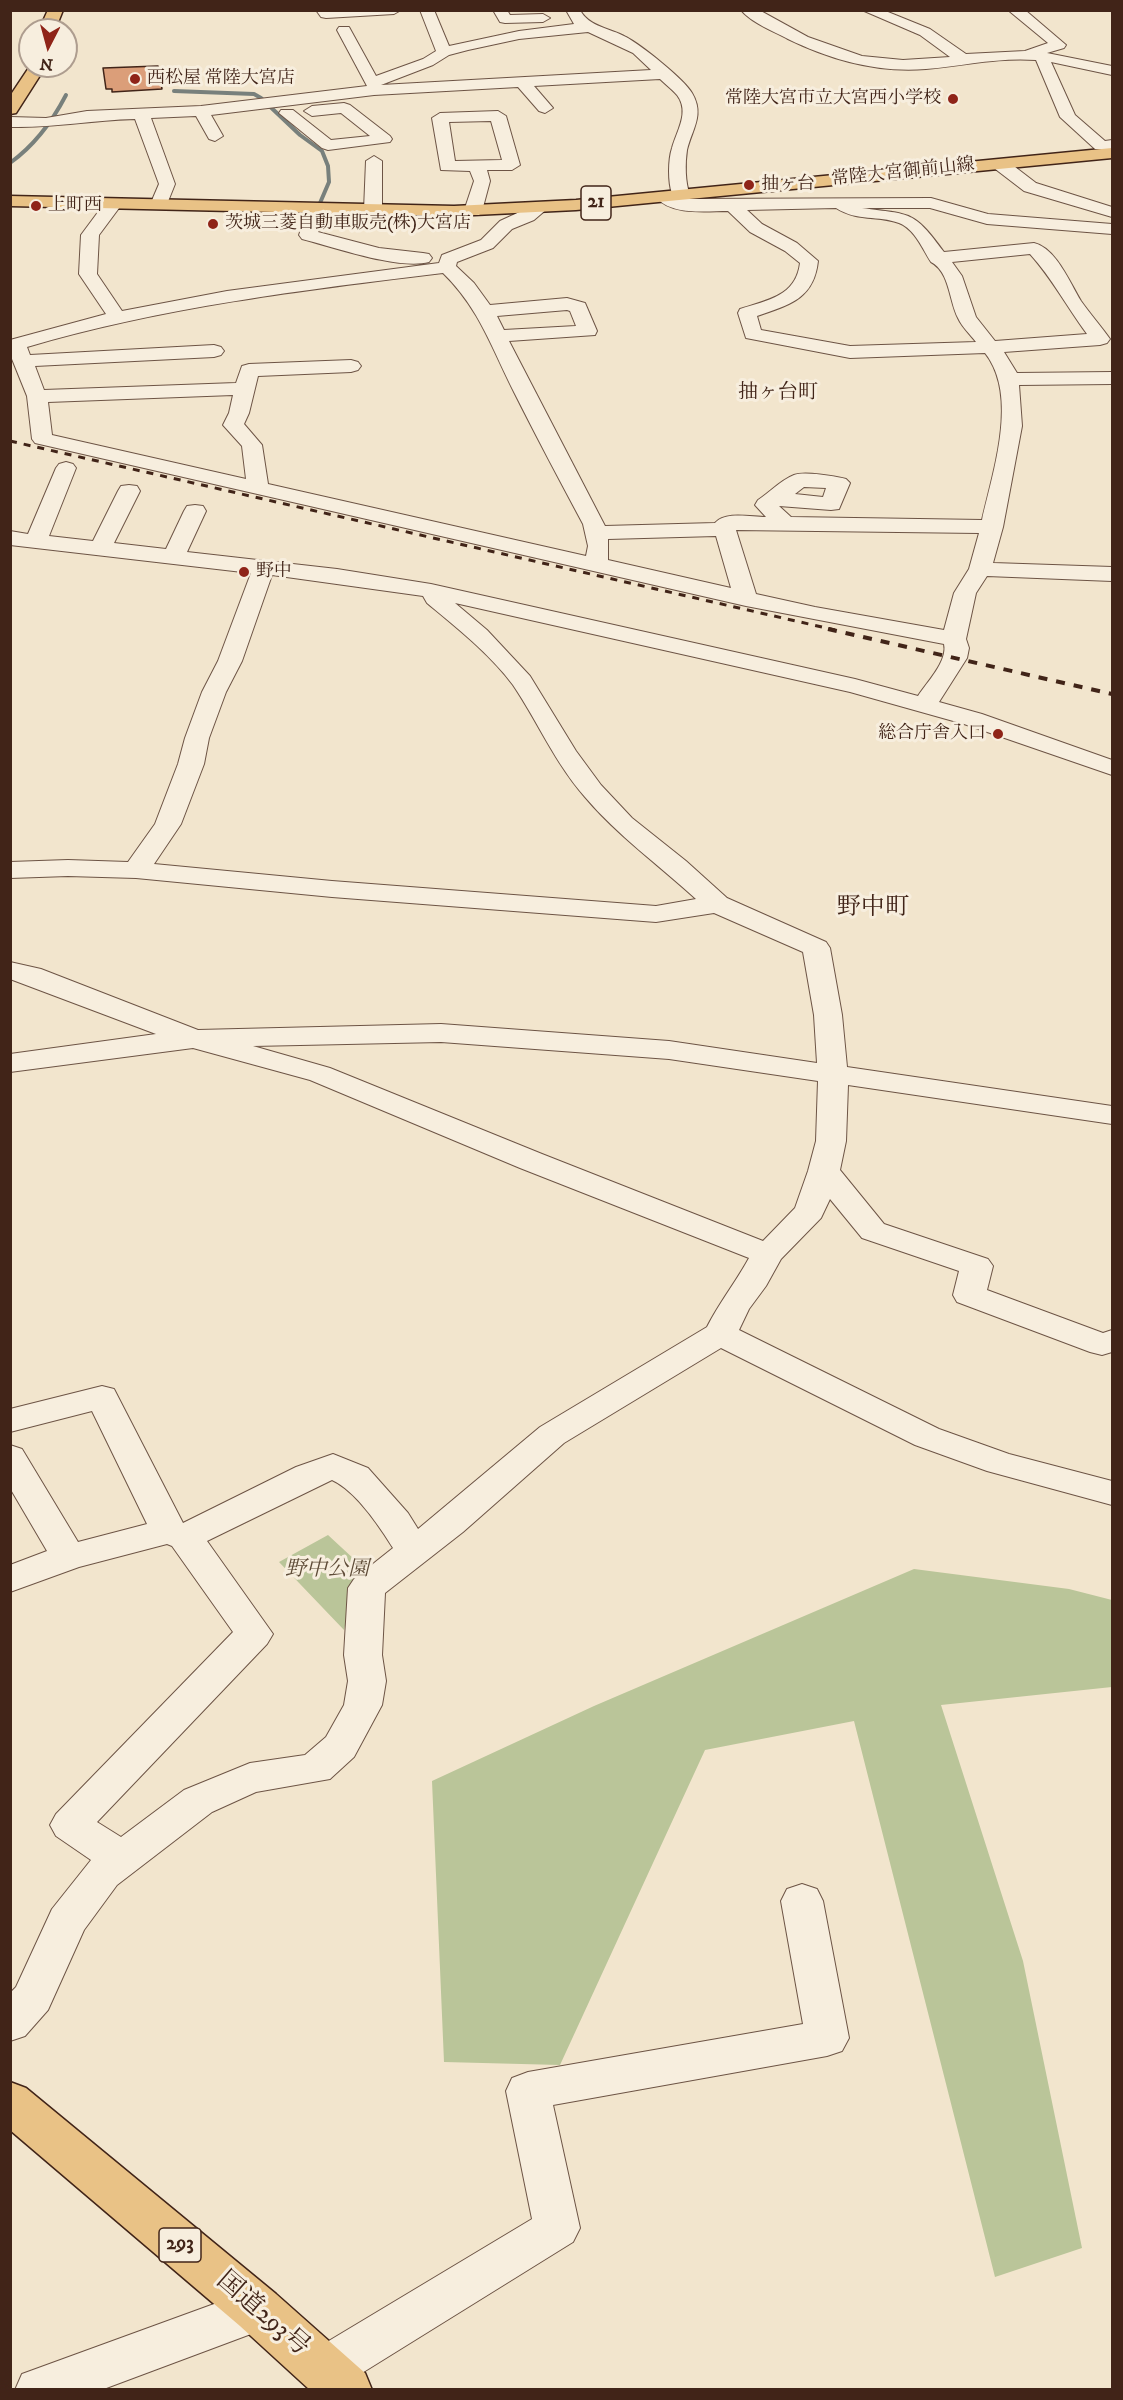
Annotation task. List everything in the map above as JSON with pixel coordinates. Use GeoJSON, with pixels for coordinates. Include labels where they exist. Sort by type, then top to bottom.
{"type":"FeatureCollection","features":[{"type":"Feature","properties":{"kind":"main road"},"geometry":{"type":"LineString","coordinates":[[10,110],[30,78]]}},
{"type":"Feature","properties":{"kind":"main road","name":"常陸大宮御前山線"},"geometry":{"type":"LineString","coordinates":[[10,201],[473,211],[539,208],[673,196],[1113,153]]}},
{"type":"Feature","properties":{"kind":"main road","name":"国道293号"},"geometry":{"type":"LineString","coordinates":[[10,2102],[258,2310],[335,2380]]}},
{"type":"Feature","properties":{"kind":"street"},"geometry":{"type":"LineString","coordinates":[[322,10],[326,14],[394,10]]}},
{"type":"Feature","properties":{"kind":"street"},"geometry":{"type":"LineString","coordinates":[[428,10],[444,52]]}},
{"type":"Feature","properties":{"kind":"street"},"geometry":{"type":"LineString","coordinates":[[500,10],[505,19],[575,14],[580,23],[619,39],[638,50],[685,94],[691,110],[690,122],[679,144],[678,187],[673,196],[673,202],[690,206],[931,204],[987,219],[1113,229]]}},
{"type":"Feature","properties":{"kind":"street"},"geometry":{"type":"LineString","coordinates":[[748,10],[793,37],[862,59],[904,65],[1023,55],[1059,45],[1015,10]]}},
{"type":"Feature","properties":{"kind":"street"},"geometry":{"type":"LineString","coordinates":[[869,10],[916,27],[963,59]]}},
{"type":"Feature","properties":{"kind":"street"},"geometry":{"type":"LineString","coordinates":[[373,86],[428,62],[444,52],[519,35],[589,27]]}},
{"type":"Feature","properties":{"kind":"street"},"geometry":{"type":"LineString","coordinates":[[344,30],[373,86]]}},
{"type":"Feature","properties":{"kind":"street"},"geometry":{"type":"LineString","coordinates":[[1023,55],[1113,70]]}},
{"type":"Feature","properties":{"kind":"street"},"geometry":{"type":"LineString","coordinates":[[1042,58],[1068,117],[1101,146],[1113,145]]}},
{"type":"Feature","properties":{"kind":"street"},"geometry":{"type":"LineString","coordinates":[[10,122],[45,123],[87,116],[201,111],[258,105],[373,86],[663,74]]}},
{"type":"Feature","properties":{"kind":"street"},"geometry":{"type":"LineString","coordinates":[[522,81],[545,108]]}},
{"type":"Feature","properties":{"kind":"street"},"geometry":{"type":"LineString","coordinates":[[258,105],[271,115],[287,113],[344,108],[384,139],[328,145],[287,113]]}},
{"type":"Feature","properties":{"kind":"street"},"geometry":{"type":"LineString","coordinates":[[201,111],[215,136]]}},
{"type":"Feature","properties":{"kind":"street"},"geometry":{"type":"LineString","coordinates":[[141,113],[167,184],[159,205]]}},
{"type":"Feature","properties":{"kind":"street"},"geometry":{"type":"LineString","coordinates":[[498,116],[512,165],[447,166],[444,145],[440,118],[498,116]]}},
{"type":"Feature","properties":{"kind":"street"},"geometry":{"type":"LineString","coordinates":[[444,145],[464,144]]}},
{"type":"Feature","properties":{"kind":"street"},"geometry":{"type":"LineString","coordinates":[[485,144],[505,144]]}},
{"type":"Feature","properties":{"kind":"street"},"geometry":{"type":"LineString","coordinates":[[354,162],[381,161],[373,210]]}},
{"type":"Feature","properties":{"kind":"street"},"geometry":{"type":"LineString","coordinates":[[1000,164],[1030,187],[1113,212]]}},
{"type":"Feature","properties":{"kind":"street"},"geometry":{"type":"LineString","coordinates":[[473,211],[482,181],[477,166]]}},
{"type":"Feature","properties":{"kind":"street"},"geometry":{"type":"LineString","coordinates":[[112,204],[90,235],[88,274],[118,318]]}},
{"type":"Feature","properties":{"kind":"street"},"geometry":{"type":"LineString","coordinates":[[841,204],[854,212],[905,219],[918,229],[937,258],[953,276],[967,318],[1003,363],[1009,379],[1012,426],[992,527],[980,569],[965,593],[954,639],[957,648],[955,658],[925,704]]}},
{"type":"Feature","properties":{"kind":"street"},"geometry":{"type":"LineString","coordinates":[[733,206],[756,228],[791,246],[809,261],[809,273],[800,291],[780,302],[747,313],[753,334],[850,352],[990,347],[1100,339],[1072,301],[1057,273],[1034,248],[937,258]]}},
{"type":"Feature","properties":{"kind":"street"},"geometry":{"type":"LineString","coordinates":[[16,350],[118,318],[229,295],[448,263],[487,244],[506,225],[528,216],[539,208]]}},
{"type":"Feature","properties":{"kind":"street"},"geometry":{"type":"LineString","coordinates":[[317,209],[308,235],[407,258],[448,263],[468,287],[485,311],[594,524],[599,546],[597,565]]}},
{"type":"Feature","properties":{"kind":"street"},"geometry":{"type":"LineString","coordinates":[[485,311],[567,304],[578,307],[588,331],[497,336]]}},
{"type":"Feature","properties":{"kind":"street"},"geometry":{"type":"LineString","coordinates":[[16,350],[214,351]]}},
{"type":"Feature","properties":{"kind":"street"},"geometry":{"type":"LineString","coordinates":[[16,350],[37,396],[42,439],[815,614],[954,639]]}},
{"type":"Feature","properties":{"kind":"street"},"geometry":{"type":"LineString","coordinates":[[258,488],[252,446],[233,424],[239,413],[249,370],[351,366]]}},
{"type":"Feature","properties":{"kind":"street"},"geometry":{"type":"LineString","coordinates":[[1009,379],[1113,378]]}},
{"type":"Feature","properties":{"kind":"street"},"geometry":{"type":"LineString","coordinates":[[37,396],[244,390]]}},
{"type":"Feature","properties":{"kind":"street"},"geometry":{"type":"LineString","coordinates":[[36,541],[66,468]]}},
{"type":"Feature","properties":{"kind":"street"},"geometry":{"type":"LineString","coordinates":[[100,549],[129,492]]}},
{"type":"Feature","properties":{"kind":"street"},"geometry":{"type":"LineString","coordinates":[[775,498],[766,505],[785,524]]}},
{"type":"Feature","properties":{"kind":"street"},"geometry":{"type":"LineString","coordinates":[[173,557],[195,511]]}},
{"type":"Feature","properties":{"kind":"street"},"geometry":{"type":"LineString","coordinates":[[720,530],[726,523],[992,527]]}},
{"type":"Feature","properties":{"kind":"street"},"geometry":{"type":"LineString","coordinates":[[596,533],[725,529],[746,598]]}},
{"type":"Feature","properties":{"kind":"street"},"geometry":{"type":"LineString","coordinates":[[10,538],[264,567],[431,591],[855,686],[925,704],[1014,732],[1113,768]]}},
{"type":"Feature","properties":{"kind":"street"},"geometry":{"type":"LineString","coordinates":[[136,870],[168,824],[191,764],[197,738],[214,692],[230,661],[264,567]]}},
{"type":"Feature","properties":{"kind":"street"},"geometry":{"type":"LineString","coordinates":[[980,569],[1113,574]]}},
{"type":"Feature","properties":{"kind":"street"},"geometry":{"type":"LineString","coordinates":[[10,2023],[33,1998],[67,1921],[102,1874],[198,1801],[250,1778],[316,1768],[340,1747],[363,1706],[367,1681],[363,1655],[367,1588],[552,1435],[720,1334],[768,1254],[810,1211],[824,1171],[831,1141],[833,1074],[828,1015],[816,948],[717,904],[677,867],[624,824],[591,790],[522,681],[479,635],[435,598],[431,591]]}},
{"type":"Feature","properties":{"kind":"street"},"geometry":{"type":"LineString","coordinates":[[10,870],[68,868],[136,870],[332,889],[656,914],[717,904]]}},
{"type":"Feature","properties":{"kind":"street"},"geometry":{"type":"LineString","coordinates":[[10,970],[31,975],[194,1039],[320,1074],[531,1161],[768,1254]]}},
{"type":"Feature","properties":{"kind":"street"},"geometry":{"type":"LineString","coordinates":[[10,1063],[194,1039],[441,1033],[669,1050],[1113,1115]]}},
{"type":"Feature","properties":{"kind":"street"},"geometry":{"type":"LineString","coordinates":[[320,1074],[330,1061],[332,1041],[330,1035]]}},
{"type":"Feature","properties":{"kind":"street"},"geometry":{"type":"LineString","coordinates":[[824,1171],[873,1231],[977,1266],[969,1295],[1102,1344],[1113,1341]]}},
{"type":"Feature","properties":{"kind":"street"},"geometry":{"type":"LineString","coordinates":[[720,1334],[927,1437],[999,1463],[1113,1493]]}},
{"type":"Feature","properties":{"kind":"street"},"geometry":{"type":"LineString","coordinates":[[10,1421],[102,1397],[177,1534],[254,1634],[69,1825],[122,1858]]}},
{"type":"Feature","properties":{"kind":"street"},"geometry":{"type":"LineString","coordinates":[[10,1457],[69,1557]]}},
{"type":"Feature","properties":{"kind":"street"},"geometry":{"type":"LineString","coordinates":[[10,1579],[69,1557],[177,1534],[333,1466],[355,1476],[395,1522],[414,1551]]}},
{"type":"Feature","properties":{"kind":"street"},"geometry":{"type":"LineString","coordinates":[[335,2380],[557,2228],[528,2091],[827,2038],[802,1901]]}},
{"type":"Feature","properties":{"kind":"street"},"geometry":{"type":"LineString","coordinates":[[39,2390],[258,2310]]}},
{"type":"Feature","properties":{"kind":"green space","name":"野中公園"},"geometry":{"type":"Polygon","coordinates":[[[328,1535],[368,1572],[348,1613],[344,1630],[279,1562],[328,1535]]]}},
{"type":"Feature","properties":{"kind":"green space"},"geometry":{"type":"Polygon","coordinates":[[[914,1569],[1069,1589],[1112,1600],[1112,1687],[941,1705],[1023,1961],[1082,2248],[995,2277],[854,1721],[705,1750],[560,2065],[444,2062],[432,1781],[594,1706],[914,1569]]]}},
{"type":"Feature","properties":{"kind":"building","name":"西松屋 常陸大宮店"},"geometry":{"type":"Polygon","coordinates":[[[158,66],[162,89],[112,92],[112,89],[106,89],[103,68],[158,66]]]}},
{"type":"Feature","properties":{"kind":"waterway"},"geometry":{"type":"LineString","coordinates":[[174,91],[254,94],[261,98],[300,135],[322,151],[328,166],[329,182],[320,203]]}},
{"type":"Feature","properties":{"kind":"waterway"},"geometry":{"type":"LineString","coordinates":[[10,163],[42,132],[66,95]]}},
{"type":"Feature","properties":{"kind":"railway"},"geometry":{"type":"LineString","coordinates":[[10,441],[835,630]]}},
{"type":"Feature","properties":{"kind":"railway"},"geometry":{"type":"LineString","coordinates":[[828,629],[1112,694]]}},
{"type":"Feature","properties":{"kind":"place","name":"西松屋 常陸大宮店"},"geometry":{"type":"Point","coordinates":[135,79]}},
{"type":"Feature","properties":{"kind":"place","name":"常陸大宮市立大宮西小学校"},"geometry":{"type":"Point","coordinates":[953,99]}},
{"type":"Feature","properties":{"kind":"place","name":"抽ヶ台"},"geometry":{"type":"Point","coordinates":[749,185]}},
{"type":"Feature","properties":{"kind":"place","name":"上町西"},"geometry":{"type":"Point","coordinates":[36,206]}},
{"type":"Feature","properties":{"kind":"place","name":"茨城三菱自動車販売(株)大宮店"},"geometry":{"type":"Point","coordinates":[213,224]}},
{"type":"Feature","properties":{"kind":"place","name":"野中"},"geometry":{"type":"Point","coordinates":[244,572]}},
{"type":"Feature","properties":{"kind":"place","name":"総合庁舎入口"},"geometry":{"type":"Point","coordinates":[998,734]}},
{"type":"Feature","properties":{"kind":"district","name":"抽ヶ台町"},"geometry":{"type":"Point","coordinates":[778,394]}},
{"type":"Feature","properties":{"kind":"district","name":"野中町"},"geometry":{"type":"Point","coordinates":[873,909]}}]}
